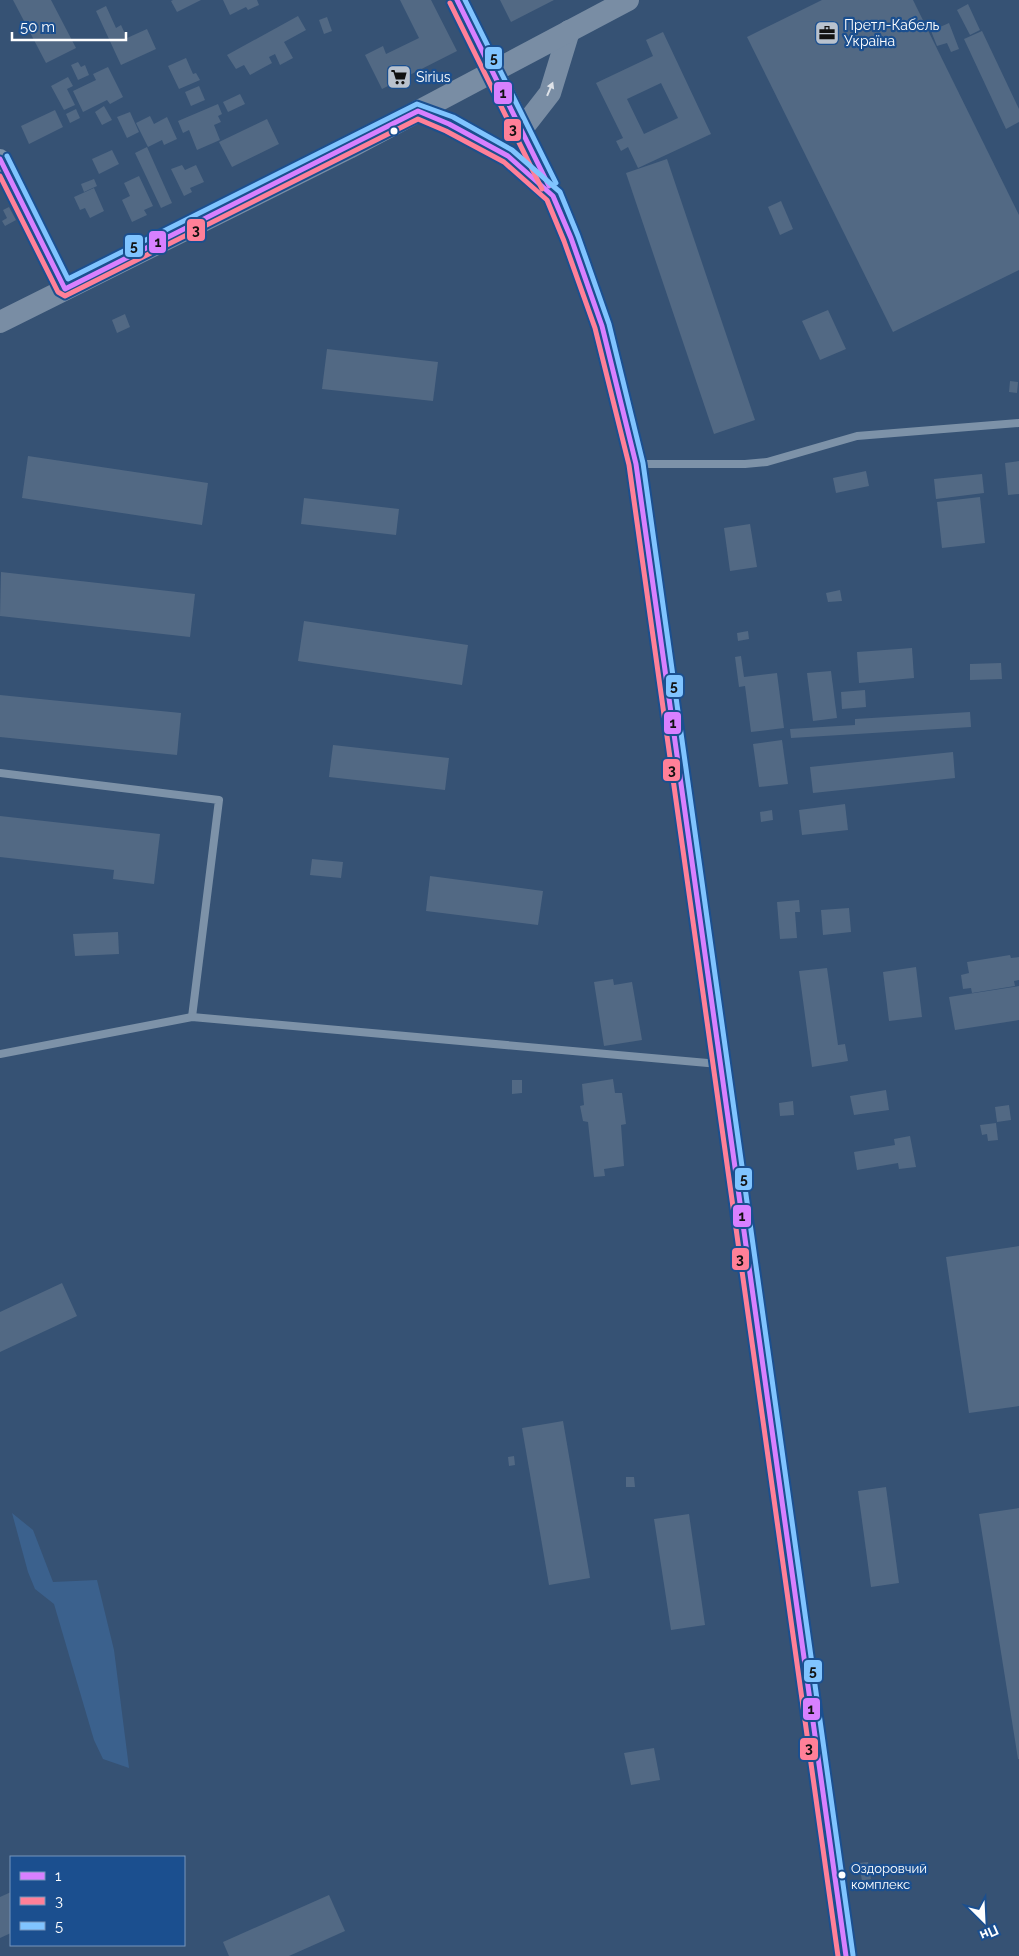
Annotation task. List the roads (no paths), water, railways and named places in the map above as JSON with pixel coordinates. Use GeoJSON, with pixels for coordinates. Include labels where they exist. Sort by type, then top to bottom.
{"type":"FeatureCollection","features":[{"type":"Feature","properties":{"kind":"main road"},"geometry":{"type":"LineString","coordinates":[[0,322],[418,111],[628,0]]}},
{"type":"Feature","properties":{"kind":"main road"},"geometry":{"type":"LineString","coordinates":[[522,129],[550,93],[569,31]]}},
{"type":"Feature","properties":{"kind":"main road"},"geometry":{"type":"LineString","coordinates":[[418,111],[449,124],[508,156],[553,196]]}},
{"type":"Feature","properties":{"kind":"street"},"geometry":{"type":"LineString","coordinates":[[457,0],[522,129],[571,238],[599,318],[636,464],[846,1956]]}},
{"type":"Feature","properties":{"kind":"street"},"geometry":{"type":"LineString","coordinates":[[0,159],[64,289]]}},
{"type":"Feature","properties":{"kind":"lane"},"geometry":{"type":"LineString","coordinates":[[636,464],[745,464],[767,462],[857,436],[1019,423]]}},
{"type":"Feature","properties":{"kind":"lane"},"geometry":{"type":"LineString","coordinates":[[0,773],[219,800],[192,1017]]}},
{"type":"Feature","properties":{"kind":"lane"},"geometry":{"type":"LineString","coordinates":[[0,1054],[192,1017],[719,1064]]}},
{"type":"Feature","properties":{"kind":"water"},"geometry":{"type":"Polygon","coordinates":[[[12,1513],[33,1530],[53,1582],[97,1580],[114,1650],[129,1768],[103,1759],[94,1740],[54,1604],[35,1589],[28,1572],[12,1513]]]}},
{"type":"Feature","properties":{"kind":"place","name":"Претл-Кабель Україна"},"geometry":{"type":"Point","coordinates":[827,33]}},
{"type":"Feature","properties":{"kind":"place","name":"Sirius"},"geometry":{"type":"Point","coordinates":[399,77]}},
{"type":"Feature","properties":{"kind":"place","name":"Оздоровчий комплекс"},"geometry":{"type":"Point","coordinates":[842,1875]}}]}
